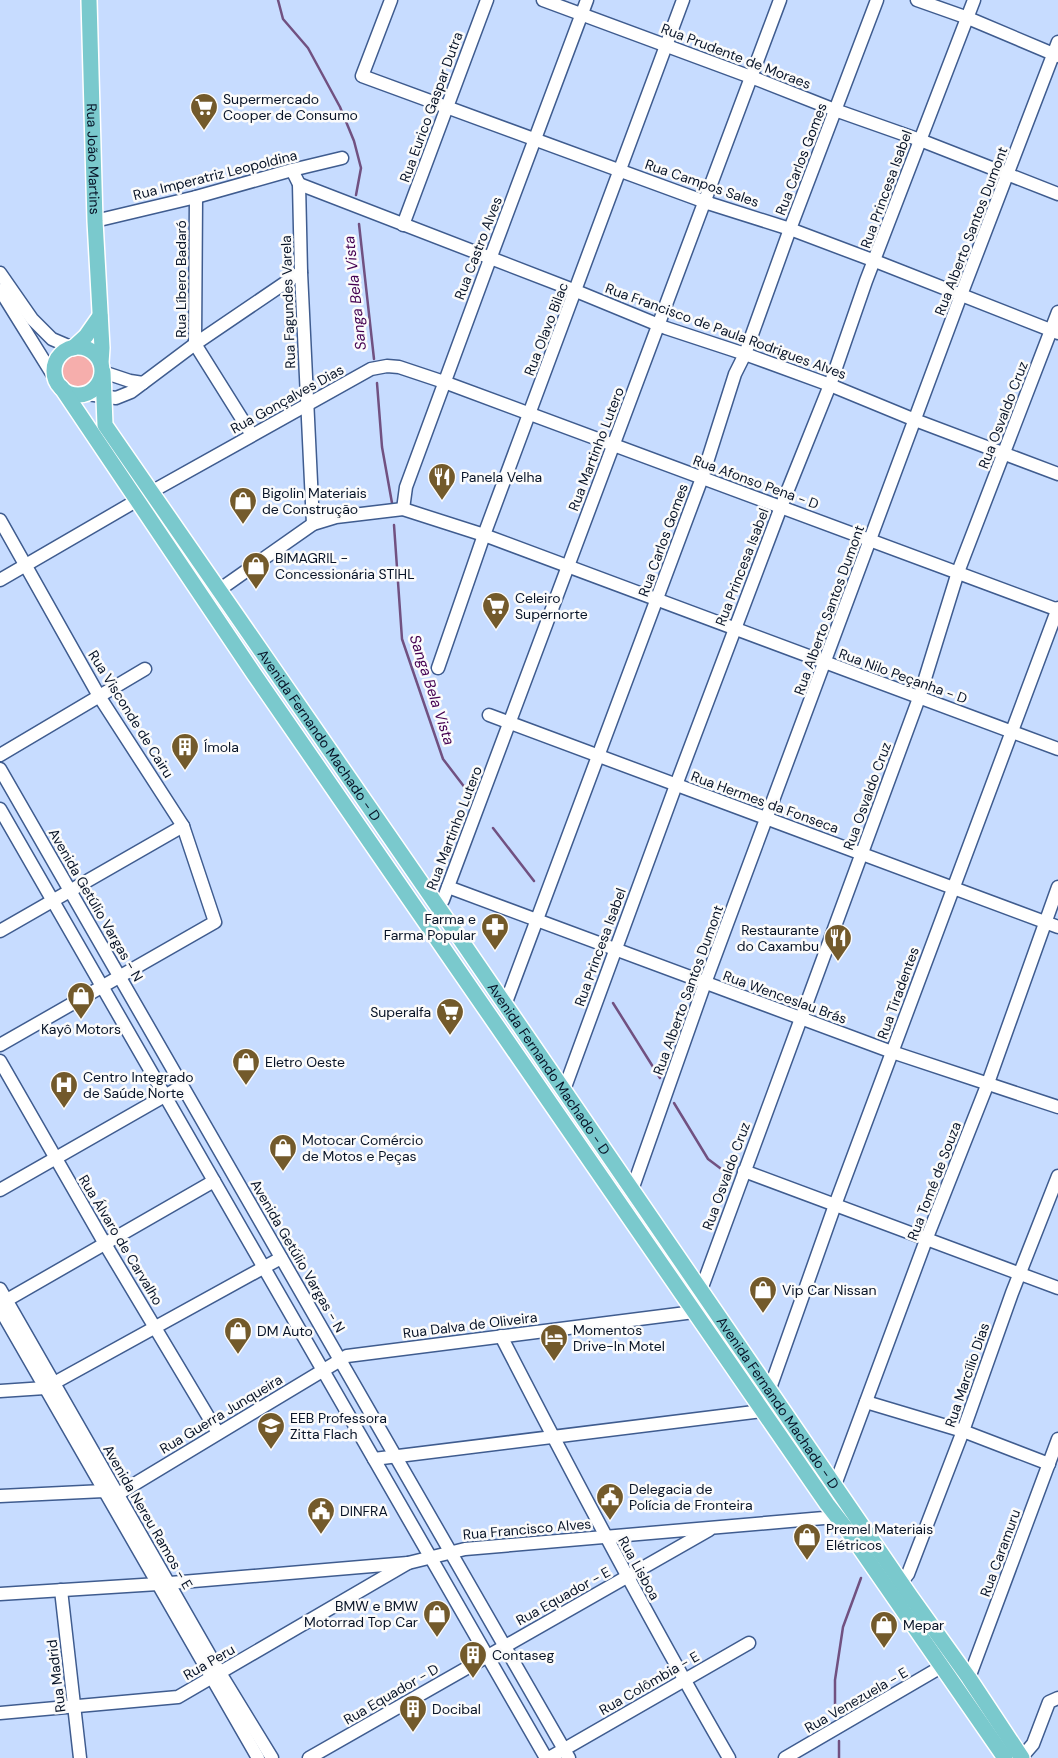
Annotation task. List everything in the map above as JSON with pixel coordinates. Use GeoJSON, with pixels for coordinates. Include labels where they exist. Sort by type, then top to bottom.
{"type":"FeatureCollection","features":[{"type":"Feature","properties":{"kind":"main road","name":"Rua João Martins"},"geometry":{"type":"LineString","coordinates":[[89,0],[95,220],[102,367]]}},
{"type":"Feature","properties":{"kind":"main road"},"geometry":{"type":"LineString","coordinates":[[73,348],[86,336],[100,316]]}},
{"type":"Feature","properties":{"kind":"main road"},"geometry":{"type":"LineString","coordinates":[[73,348],[87,348],[98,357],[102,367],[100,381],[95,389],[86,394],[73,394],[58,384],[54,372],[59,357],[65,351],[73,348]]}},
{"type":"Feature","properties":{"kind":"main road","name":"Avenida Fernando Machado - D"},"geometry":{"type":"LineString","coordinates":[[102,367],[105,425],[850,1507],[941,1667],[1005,1758]]}},
{"type":"Feature","properties":{"kind":"main road","name":"Avenida Fernando Machado - D"},"geometry":{"type":"LineString","coordinates":[[58,384],[254,674],[836,1516],[970,1678],[1021,1758]]}},
{"type":"Feature","properties":{"kind":"main road"},"geometry":{"type":"LineString","coordinates":[[204,600],[218,590]]}},
{"type":"Feature","properties":{"kind":"main road"},"geometry":{"type":"LineString","coordinates":[[351,814],[367,804]]}},
{"type":"Feature","properties":{"kind":"main road"},"geometry":{"type":"LineString","coordinates":[[424,918],[437,906]]}},
{"type":"Feature","properties":{"kind":"main road"},"geometry":{"type":"LineString","coordinates":[[505,1036],[515,1033],[538,1054]]}},
{"type":"Feature","properties":{"kind":"street","name":"Rua Campos Sales"},"geometry":{"type":"LineString","coordinates":[[391,0],[362,76],[705,201],[790,229],[1054,332]]}},
{"type":"Feature","properties":{"kind":"street","name":"Rua Eurico Gaspar Dutra"},"geometry":{"type":"LineString","coordinates":[[403,225],[487,0]]}},
{"type":"Feature","properties":{"kind":"street","name":"Rua Prudente de Moraes"},"geometry":{"type":"LineString","coordinates":[[543,0],[920,140],[1058,194]]}},
{"type":"Feature","properties":{"kind":"street","name":"Rua Castro Alves"},"geometry":{"type":"LineString","coordinates":[[403,509],[406,487],[587,0]]}},
{"type":"Feature","properties":{"kind":"street","name":"Rua Olavo Bilac"},"geometry":{"type":"LineString","coordinates":[[438,668],[484,536],[684,0]]}},
{"type":"Feature","properties":{"kind":"street","name":"Rua Martinho Lutero"},"geometry":{"type":"LineString","coordinates":[[437,906],[443,900],[448,887],[780,0]]}},
{"type":"Feature","properties":{"kind":"street","name":"Rua Carlos Gomes"},"geometry":{"type":"LineString","coordinates":[[505,1005],[702,478],[735,374],[877,0]]}},
{"type":"Feature","properties":{"kind":"street"},"geometry":{"type":"LineString","coordinates":[[917,0],[1056,51]]}},
{"type":"Feature","properties":{"kind":"street","name":"Rua Princesa Isabel"},"geometry":{"type":"LineString","coordinates":[[564,1090],[676,785],[781,507],[830,386],[866,281],[974,0]]}},
{"type":"Feature","properties":{"kind":"street","name":"Rua Alberto Santos Dumont"},"geometry":{"type":"LineString","coordinates":[[632,1190],[705,983],[826,663],[961,295],[1056,51]]}},
{"type":"Feature","properties":{"kind":"street","name":"Rua Imperatriz Leopoldina"},"geometry":{"type":"LineString","coordinates":[[95,220],[196,197],[342,158]]}},
{"type":"Feature","properties":{"kind":"street","name":"Rua Fagundes Varela"},"geometry":{"type":"LineString","coordinates":[[292,170],[299,184],[301,272],[313,524]]}},
{"type":"Feature","properties":{"kind":"street","name":"Rua Francisco de Paula Rodrigues Alves"},"geometry":{"type":"LineString","coordinates":[[299,184],[658,324],[830,386],[1058,474]]}},
{"type":"Feature","properties":{"kind":"street","name":"Rua Líbero Badaró"},"geometry":{"type":"LineString","coordinates":[[196,197],[195,344],[252,436]]}},
{"type":"Feature","properties":{"kind":"street"},"geometry":{"type":"LineString","coordinates":[[86,394],[116,398],[131,392],[195,344],[301,272]]}},
{"type":"Feature","properties":{"kind":"street","name":"Avenida Fernando Machado - D"},"geometry":{"type":"LineString","coordinates":[[0,273],[2,287],[58,384]]}},
{"type":"Feature","properties":{"kind":"street","name":"Avenida Fernando Machado - D"},"geometry":{"type":"LineString","coordinates":[[2,287],[52,339],[73,348]]}},
{"type":"Feature","properties":{"kind":"street","name":"Rua Osvaldo Cruz"},"geometry":{"type":"LineString","coordinates":[[701,1290],[919,698],[958,572],[1054,332],[1058,312]]}},
{"type":"Feature","properties":{"kind":"street","name":"Rua Gonçalves Dias"},"geometry":{"type":"LineString","coordinates":[[151,492],[371,369],[387,366],[399,367],[444,382]]}},
{"type":"Feature","properties":{"kind":"street"},"geometry":{"type":"LineString","coordinates":[[102,367],[130,381],[143,383]]}},
{"type":"Feature","properties":{"kind":"street","name":"Rua Afonso Pena - D"},"geometry":{"type":"LineString","coordinates":[[444,382],[1058,609]]}},
{"type":"Feature","properties":{"kind":"street"},"geometry":{"type":"LineString","coordinates":[[0,580],[136,501]]}},
{"type":"Feature","properties":{"kind":"street"},"geometry":{"type":"LineString","coordinates":[[218,590],[313,524],[336,517],[403,509]]}},
{"type":"Feature","properties":{"kind":"street","name":"Rua Nilo Peçanha - D"},"geometry":{"type":"LineString","coordinates":[[403,509],[484,536],[1058,750]]}},
{"type":"Feature","properties":{"kind":"street","name":"Rua Visconde de Cairu"},"geometry":{"type":"LineString","coordinates":[[0,520],[100,696],[182,826],[215,922],[119,976]]}},
{"type":"Feature","properties":{"kind":"street","name":"Rua Tiradentes"},"geometry":{"type":"LineString","coordinates":[[762,1410],[835,1205],[1058,609]]}},
{"type":"Feature","properties":{"kind":"street"},"geometry":{"type":"LineString","coordinates":[[0,755],[146,669]]}},
{"type":"Feature","properties":{"kind":"street","name":"Rua Hermes da Fonseca"},"geometry":{"type":"LineString","coordinates":[[489,715],[1058,927]]}},
{"type":"Feature","properties":{"kind":"street","name":"Avenida Getúlio Vargas - N"},"geometry":{"type":"LineString","coordinates":[[0,769],[567,1753]]}},
{"type":"Feature","properties":{"kind":"street"},"geometry":{"type":"LineString","coordinates":[[0,809],[487,1657],[548,1758]]}},
{"type":"Feature","properties":{"kind":"street"},"geometry":{"type":"LineString","coordinates":[[0,932],[182,826]]}},
{"type":"Feature","properties":{"kind":"street","name":"Rua Wenceslau Brás"},"geometry":{"type":"LineString","coordinates":[[448,887],[892,1052],[1058,1107]]}},
{"type":"Feature","properties":{"kind":"street","name":"Rua Tomé de Souza"},"geometry":{"type":"LineString","coordinates":[[834,1485],[926,1240],[988,1083],[1058,887]]}},
{"type":"Feature","properties":{"kind":"street"},"geometry":{"type":"LineString","coordinates":[[0,1045],[119,976]]}},
{"type":"Feature","properties":{"kind":"street","name":"Rua Álvaro de Carvalho"},"geometry":{"type":"LineString","coordinates":[[0,1061],[104,1244],[218,1434]]}},
{"type":"Feature","properties":{"kind":"street"},"geometry":{"type":"LineString","coordinates":[[0,1190],[182,1086]]}},
{"type":"Feature","properties":{"kind":"street"},"geometry":{"type":"LineString","coordinates":[[744,1171],[1058,1288]]}},
{"type":"Feature","properties":{"kind":"street","name":"Rua Marcílio Dias"},"geometry":{"type":"LineString","coordinates":[[896,1588],[908,1574],[964,1431],[1019,1275],[1058,1176]]}},
{"type":"Feature","properties":{"kind":"street"},"geometry":{"type":"LineString","coordinates":[[2,1305],[214,1181]]}},
{"type":"Feature","properties":{"kind":"street"},"geometry":{"type":"LineString","coordinates":[[0,1391],[50,1385],[281,1258]]}},
{"type":"Feature","properties":{"kind":"street","name":"Avenida Nereu Ramos - E"},"geometry":{"type":"LineString","coordinates":[[0,1289],[2,1305],[118,1494],[135,1534]]}},
{"type":"Feature","properties":{"kind":"street","name":"Rua Dalva de Oliveira"},"geometry":{"type":"LineString","coordinates":[[340,1360],[347,1356],[694,1312]]}},
{"type":"Feature","properties":{"kind":"street","name":"Rua Lisboa"},"geometry":{"type":"LineString","coordinates":[[501,1336],[605,1537],[684,1680],[730,1758]]}},
{"type":"Feature","properties":{"kind":"street","name":"Rua Guerra Junqueira"},"geometry":{"type":"LineString","coordinates":[[118,1494],[340,1360]]}},
{"type":"Feature","properties":{"kind":"street","name":"Avenida Nereu Ramos - E"},"geometry":{"type":"LineString","coordinates":[[50,1385],[104,1491],[135,1534],[216,1675],[258,1758]]}},
{"type":"Feature","properties":{"kind":"street"},"geometry":{"type":"LineString","coordinates":[[866,1402],[964,1431],[1048,1464]]}},
{"type":"Feature","properties":{"kind":"street"},"geometry":{"type":"LineString","coordinates":[[374,1459],[762,1410]]}},
{"type":"Feature","properties":{"kind":"street","name":"Rua Caramuru"},"geometry":{"type":"LineString","coordinates":[[970,1678],[1058,1439]]}},
{"type":"Feature","properties":{"kind":"street"},"geometry":{"type":"LineString","coordinates":[[0,1496],[104,1491],[118,1494]]}},
{"type":"Feature","properties":{"kind":"street"},"geometry":{"type":"LineString","coordinates":[[836,1516],[850,1507]]}},
{"type":"Feature","properties":{"kind":"street","name":"Rua Francisco Alves"},"geometry":{"type":"LineString","coordinates":[[408,1563],[431,1558],[450,1551],[836,1516]]}},
{"type":"Feature","properties":{"kind":"street","name":"Rua Equador - E"},"geometry":{"type":"LineString","coordinates":[[487,1657],[714,1528]]}},
{"type":"Feature","properties":{"kind":"street"},"geometry":{"type":"LineString","coordinates":[[0,1594],[408,1563]]}},
{"type":"Feature","properties":{"kind":"street","name":"Rua Peru"},"geometry":{"type":"LineString","coordinates":[[0,1712],[178,1697],[408,1563]]}},
{"type":"Feature","properties":{"kind":"street","name":"Rua Madrid"},"geometry":{"type":"LineString","coordinates":[[61,1590],[80,1758]]}},
{"type":"Feature","properties":{"kind":"street","name":"Rua Colômbia - E"},"geometry":{"type":"LineString","coordinates":[[548,1758],[567,1753],[684,1680],[749,1643]]}},
{"type":"Feature","properties":{"kind":"street","name":"Rua Equador - D"},"geometry":{"type":"LineString","coordinates":[[309,1758],[487,1657]]}},
{"type":"Feature","properties":{"kind":"street","name":"Rua Venezuela - E"},"geometry":{"type":"LineString","coordinates":[[785,1758],[941,1667]]}},
{"type":"Feature","properties":{"kind":"street","name":"Avenida Nereu Ramos - E"},"geometry":{"type":"LineString","coordinates":[[216,1675],[272,1758]]}},
{"type":"Feature","properties":{"kind":"street"},"geometry":{"type":"LineString","coordinates":[[1021,1758],[1033,1744],[1049,1702],[1058,1698]]}},
{"type":"Feature","properties":{"kind":"shaded area"},"geometry":{"type":"Polygon","coordinates":[[[78,352],[85,353],[91,358],[96,364],[96,378],[91,384],[85,389],[78,390],[71,389],[65,384],[60,378],[59,371],[60,364],[65,358],[71,353],[78,352]]]}},
{"type":"Feature","properties":{"kind":"waterway","name":"Sanga Bela Vista"},"geometry":{"type":"LineString","coordinates":[[278,0],[283,19],[308,48],[340,107],[354,141],[361,168],[356,195]]}},
{"type":"Feature","properties":{"kind":"waterway","name":"Sanga Bela Vista"},"geometry":{"type":"LineString","coordinates":[[359,224],[374,359]]}},
{"type":"Feature","properties":{"kind":"waterway","name":"Sanga Bela Vista"},"geometry":{"type":"LineString","coordinates":[[377,383],[382,447],[392,503]]}},
{"type":"Feature","properties":{"kind":"waterway","name":"Sanga Bela Vista"},"geometry":{"type":"LineString","coordinates":[[394,525],[402,639],[443,759],[469,793]]}},
{"type":"Feature","properties":{"kind":"waterway","name":"Sanga Bela Vista"},"geometry":{"type":"LineString","coordinates":[[493,828],[534,881]]}},
{"type":"Feature","properties":{"kind":"waterway","name":"Sanga Bela Vista"},"geometry":{"type":"LineString","coordinates":[[613,1003],[660,1078]]}},
{"type":"Feature","properties":{"kind":"waterway","name":"Sanga Bela Vista"},"geometry":{"type":"LineString","coordinates":[[674,1103],[708,1159],[728,1174]]}},
{"type":"Feature","properties":{"kind":"waterway","name":"Sanga Bela Vista"},"geometry":{"type":"LineString","coordinates":[[835,1713],[835,1680],[843,1627],[861,1578]]}},
{"type":"Feature","properties":{"kind":"waterway","name":"Sanga Bela Vista"},"geometry":{"type":"LineString","coordinates":[[839,1741],[839,1758]]}},
{"type":"Feature","properties":{"kind":"place","name":"Supermercado Cooper de Consumo"},"geometry":{"type":"Point","coordinates":[204,131]}},
{"type":"Feature","properties":{"kind":"place","name":"Panela Velha"},"geometry":{"type":"Point","coordinates":[442,501]}},
{"type":"Feature","properties":{"kind":"place","name":"Bigolin Materiais de Construção"},"geometry":{"type":"Point","coordinates":[243,525]}},
{"type":"Feature","properties":{"kind":"place","name":"BIMAGRIL - Concessionária STIHL"},"geometry":{"type":"Point","coordinates":[256,590]}},
{"type":"Feature","properties":{"kind":"place","name":"Celeiro Supernorte"},"geometry":{"type":"Point","coordinates":[496,630]}},
{"type":"Feature","properties":{"kind":"place","name":"Ímola"},"geometry":{"type":"Point","coordinates":[185,771]}},
{"type":"Feature","properties":{"kind":"place","name":"Farma e Farma Popular"},"geometry":{"type":"Point","coordinates":[495,951]}},
{"type":"Feature","properties":{"kind":"place","name":"Restaurante do Caxambu"},"geometry":{"type":"Point","coordinates":[838,962]}},
{"type":"Feature","properties":{"kind":"place","name":"Kayô Motors"},"geometry":{"type":"Point","coordinates":[81,1020]}},
{"type":"Feature","properties":{"kind":"place","name":"Superalfa"},"geometry":{"type":"Point","coordinates":[450,1036]}},
{"type":"Feature","properties":{"kind":"place","name":"Eletro Oeste"},"geometry":{"type":"Point","coordinates":[246,1086]}},
{"type":"Feature","properties":{"kind":"place","name":"Centro Integrado de Saúde Norte"},"geometry":{"type":"Point","coordinates":[64,1109]}},
{"type":"Feature","properties":{"kind":"place","name":"Motocar Comércio de Motos e Peças"},"geometry":{"type":"Point","coordinates":[283,1172]}},
{"type":"Feature","properties":{"kind":"place","name":"Vip Car Nissan"},"geometry":{"type":"Point","coordinates":[763,1314]}},
{"type":"Feature","properties":{"kind":"place","name":"DM Auto"},"geometry":{"type":"Point","coordinates":[238,1355]}},
{"type":"Feature","properties":{"kind":"place","name":"Momentos Drive-In Motel"},"geometry":{"type":"Point","coordinates":[554,1362]}},
{"type":"Feature","properties":{"kind":"place","name":"EEB Professora Zitta Flach"},"geometry":{"type":"Point","coordinates":[271,1450]}},
{"type":"Feature","properties":{"kind":"place","name":"Delegacia de Polícia de Fronteira"},"geometry":{"type":"Point","coordinates":[610,1521]}},
{"type":"Feature","properties":{"kind":"place","name":"DINFRA"},"geometry":{"type":"Point","coordinates":[321,1535]}},
{"type":"Feature","properties":{"kind":"place","name":"Premel Materiais Elétricos"},"geometry":{"type":"Point","coordinates":[807,1561]}},
{"type":"Feature","properties":{"kind":"place","name":"BMW e BMW Motorrad Top Car"},"geometry":{"type":"Point","coordinates":[437,1638]}},
{"type":"Feature","properties":{"kind":"place","name":"Mepar"},"geometry":{"type":"Point","coordinates":[884,1649]}},
{"type":"Feature","properties":{"kind":"place","name":"Contaseg"},"geometry":{"type":"Point","coordinates":[473,1679]}},
{"type":"Feature","properties":{"kind":"place","name":"Docibal"},"geometry":{"type":"Point","coordinates":[413,1733]}}]}
